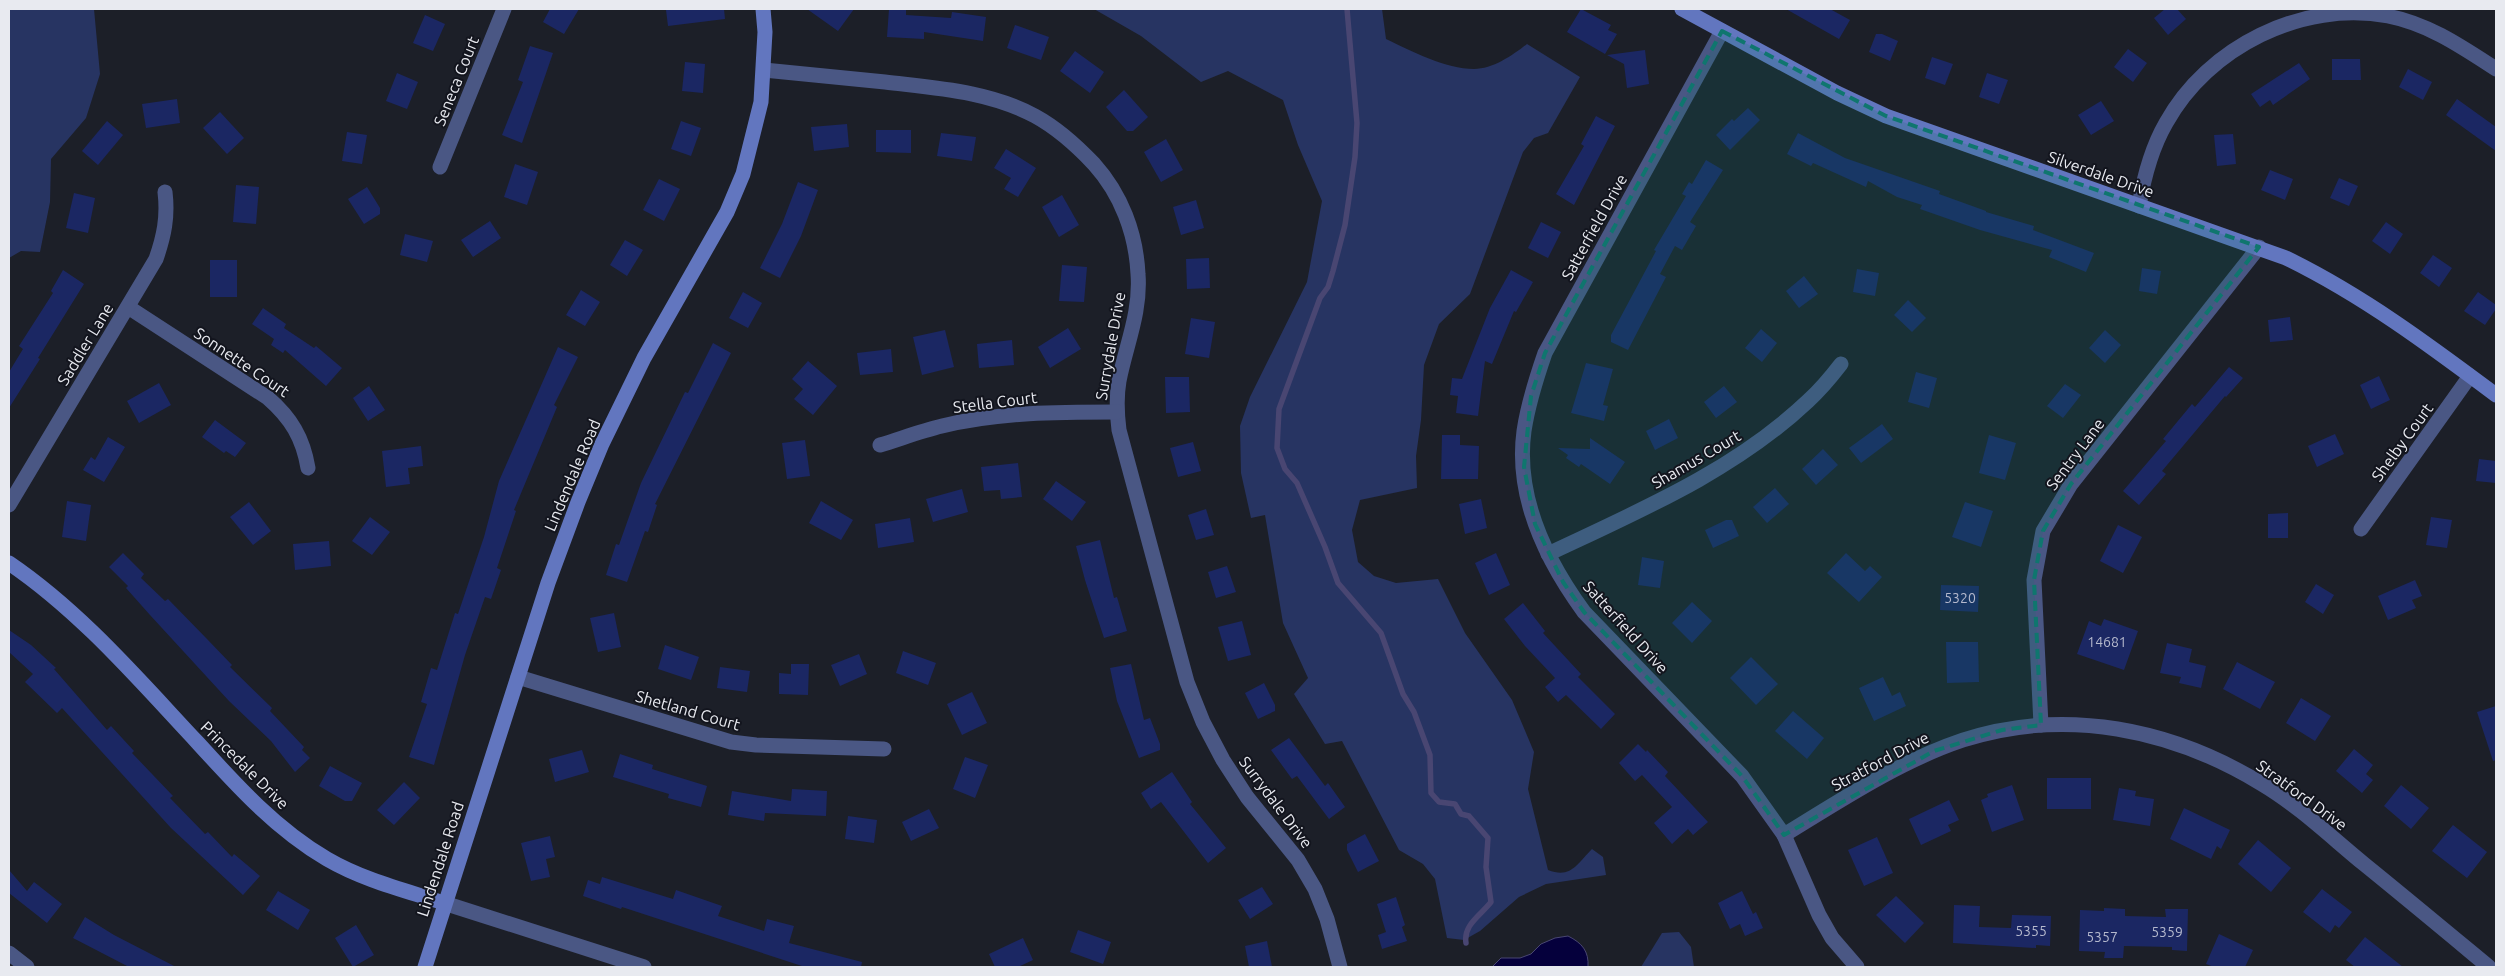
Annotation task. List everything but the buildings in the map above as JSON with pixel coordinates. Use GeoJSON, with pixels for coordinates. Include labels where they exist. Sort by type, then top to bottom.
{"type":"FeatureCollection","features":[{"type":"Feature","properties":{"kind":"street","name":"Seneca Court"},"geometry":{"type":"LineString","coordinates":[[440,167],[504,9]]}},
{"type":"Feature","properties":{"kind":"street","name":"Lindendale Road"},"geometry":{"type":"LineString","coordinates":[[425,967],[548,583],[578,502],[602,444],[644,358],[728,212],[743,174],[761,102],[764,70],[762,9]]}},
{"type":"Feature","properties":{"kind":"street","name":"Silverdale Drive"},"geometry":{"type":"LineString","coordinates":[[1682,9],[1837,94],[1886,116],[2259,247],[2323,276],[2368,303],[2496,395]]}},
{"type":"Feature","properties":{"kind":"street"},"geometry":{"type":"LineString","coordinates":[[2139,206],[2144,174],[2155,144],[2166,122],[2184,95],[2205,72],[2230,52],[2258,35],[2287,23],[2318,15],[2356,12],[2388,16],[2418,24],[2448,38],[2496,69]]}},
{"type":"Feature","properties":{"kind":"street","name":"Satterfield Drive"},"geometry":{"type":"LineString","coordinates":[[1722,31],[1545,353],[1531,396],[1524,433],[1524,467],[1528,501],[1535,524],[1548,554],[1563,582],[1584,612],[1742,776],[1784,835],[1823,923],[1832,938],[1857,967]]}},
{"type":"Feature","properties":{"kind":"street","name":"Surrydale Drive"},"geometry":{"type":"LineString","coordinates":[[764,70],[942,88],[976,94],[1035,116],[1059,132],[1086,155],[1114,189],[1123,209],[1134,244],[1138,274],[1138,304],[1119,382],[1117,412],[1128,467],[1187,682],[1196,706],[1223,760],[1247,797],[1298,860],[1315,888],[1327,919],[1340,967]]}},
{"type":"Feature","properties":{"kind":"street","name":"Saddler Lane"},"geometry":{"type":"LineString","coordinates":[[9,505],[156,259],[164,234],[167,212],[166,192]]}},
{"type":"Feature","properties":{"kind":"street","name":"Sentry Lane"},"geometry":{"type":"LineString","coordinates":[[2041,725],[2034,580],[2043,532],[2072,484],[2259,247]]}},
{"type":"Feature","properties":{"kind":"street","name":"Sonnette Court"},"geometry":{"type":"LineString","coordinates":[[128,308],[268,398],[284,412],[296,429],[304,448],[308,468]]}},
{"type":"Feature","properties":{"kind":"street","name":"Shamus Court"},"geometry":{"type":"LineString","coordinates":[[1548,554],[1664,499],[1744,452],[1810,400],[1841,364]]}},
{"type":"Feature","properties":{"kind":"street","name":"Shelby Court"},"geometry":{"type":"LineString","coordinates":[[2361,528],[2470,376]]}},
{"type":"Feature","properties":{"kind":"street","name":"Stella Court"},"geometry":{"type":"LineString","coordinates":[[880,445],[943,426],[1001,416],[1059,412],[1117,412]]}},
{"type":"Feature","properties":{"kind":"street","name":"Princedale Drive"},"geometry":{"type":"LineString","coordinates":[[9,562],[69,609],[110,648],[248,798],[294,837],[347,870],[644,967]]}},
{"type":"Feature","properties":{"kind":"street","name":"Shetland Court"},"geometry":{"type":"LineString","coordinates":[[518,677],[731,742],[756,745],[884,749]]}},
{"type":"Feature","properties":{"kind":"street","name":"Stratford Drive"},"geometry":{"type":"LineString","coordinates":[[1784,835],[1896,770],[1934,751],[2002,730],[2041,725],[2081,724],[2128,729],[2185,745],[2225,763],[2264,784],[2300,810],[2489,967]]}},
{"type":"Feature","properties":{"kind":"street"},"geometry":{"type":"LineString","coordinates":[[9,953],[27,967]]}},
{"type":"Feature","properties":{"kind":"highlighted area"},"geometry":{"type":"Polygon","coordinates":[[[1722,31],[1886,116],[2259,247],[2071,484],[2043,531],[2034,580],[2041,725],[2002,730],[1934,751],[1784,835],[1742,776],[1584,612],[1563,582],[1535,524],[1524,467],[1531,396],[1545,353],[1722,31]]]}},
{"type":"Feature","properties":{"kind":"shaded area"},"geometry":{"type":"Polygon","coordinates":[[[9,9],[94,9],[100,74],[86,118],[51,159],[50,202],[40,252],[21,251],[9,258],[9,9]]]}},
{"type":"Feature","properties":{"kind":"shaded area"},"geometry":{"type":"Polygon","coordinates":[[[1094,9],[1382,9],[1386,39],[1440,63],[1474,69],[1488,67],[1502,61],[1527,44],[1580,77],[1548,133],[1534,138],[1523,152],[1470,294],[1439,324],[1424,365],[1421,420],[1416,456],[1417,488],[1360,500],[1352,530],[1358,562],[1374,576],[1396,583],[1438,579],[1465,633],[1512,700],[1534,752],[1528,789],[1548,870],[1562,873],[1573,869],[1592,849],[1603,857],[1606,875],[1546,884],[1519,897],[1480,931],[1464,940],[1447,938],[1435,879],[1423,864],[1399,850],[1342,741],[1325,744],[1294,694],[1308,678],[1283,623],[1265,515],[1251,518],[1241,473],[1240,426],[1250,397],[1307,282],[1322,201],[1298,145],[1283,100],[1228,71],[1201,82],[1141,36],[1094,9]]]}},
{"type":"Feature","properties":{"kind":"shaded area"},"geometry":{"type":"Polygon","coordinates":[[[1679,932],[1691,947],[1694,967],[1641,967],[1662,933],[1679,932]]]}},
{"type":"Feature","properties":{"kind":"shaded area"},"geometry":{"type":"Polygon","coordinates":[[[1568,936],[1584,948],[1588,967],[1492,967],[1501,958],[1520,958],[1531,954],[1541,944],[1555,938],[1568,936]]]}},
{"type":"Feature","properties":{"kind":"waterway"},"geometry":{"type":"LineString","coordinates":[[1347,9],[1357,123],[1355,157],[1345,225],[1328,287],[1320,298],[1279,409],[1277,448],[1285,469],[1297,483],[1325,547],[1338,583],[1381,633],[1403,694],[1414,712],[1430,755],[1431,793],[1439,802],[1455,804],[1461,814],[1469,816],[1488,838],[1486,867],[1491,902],[1473,921],[1467,931],[1466,943]]}}]}
